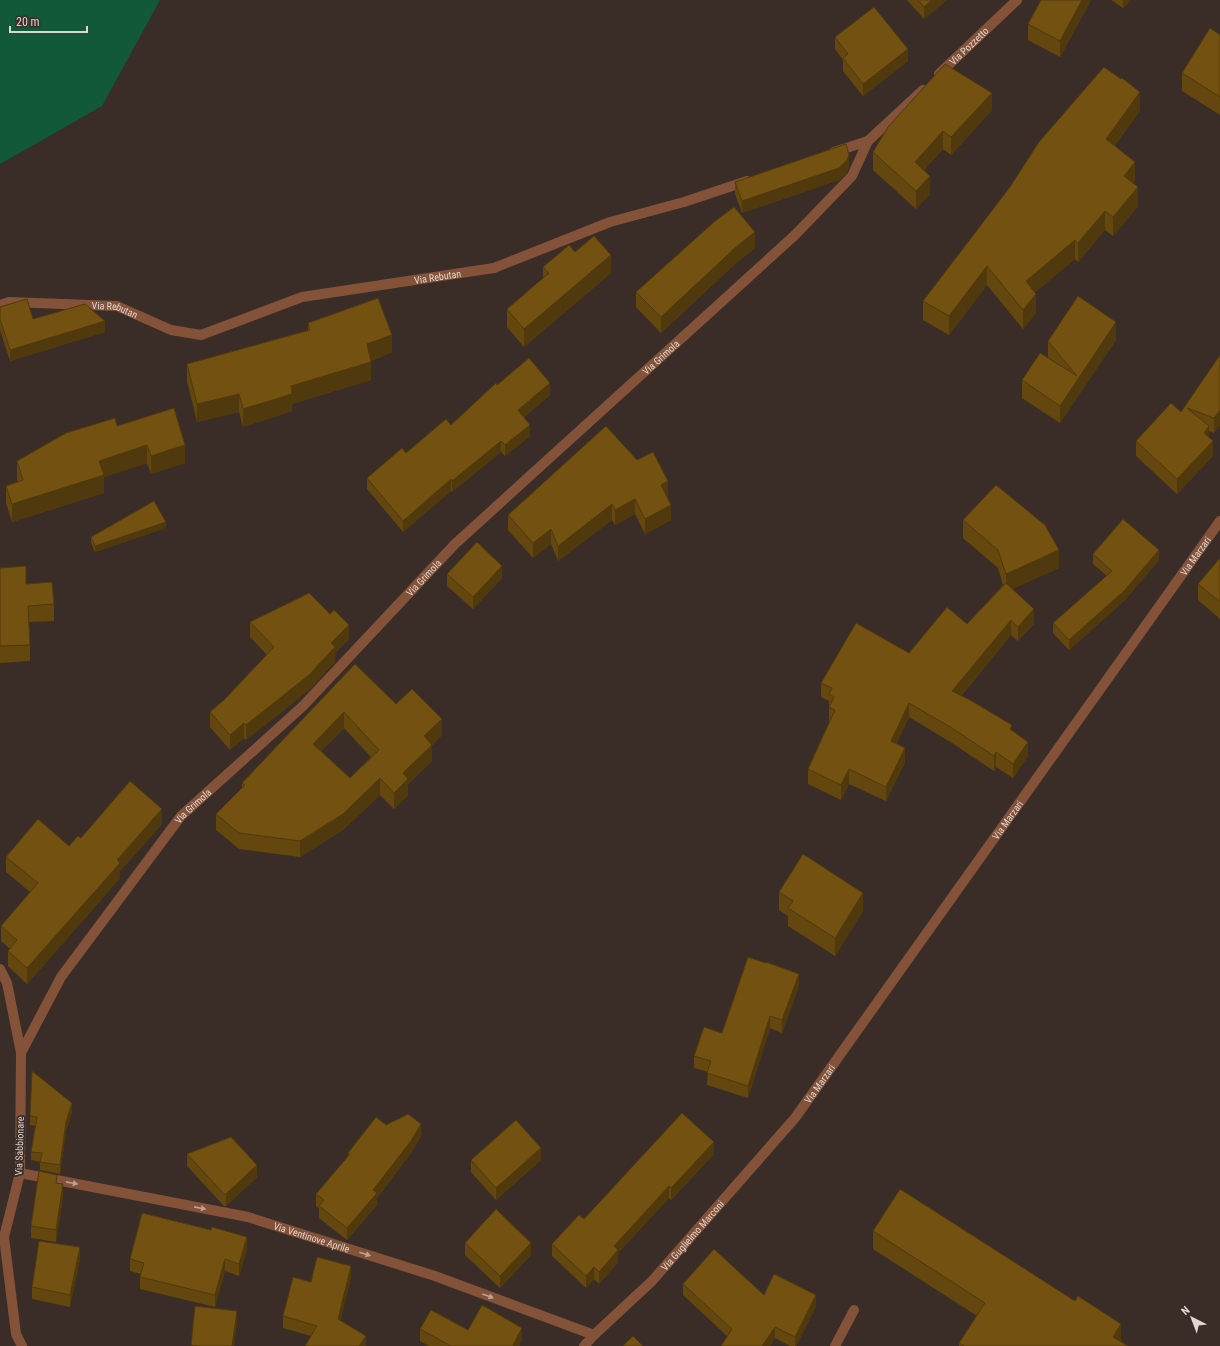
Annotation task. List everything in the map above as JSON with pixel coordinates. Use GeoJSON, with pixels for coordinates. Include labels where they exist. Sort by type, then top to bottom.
{"type":"FeatureCollection","features":[{"type":"Feature","properties":{"kind":"street","name":"Via Pozzetto"},"geometry":{"type":"LineString","coordinates":[[868,141],[1017,0]]}},
{"type":"Feature","properties":{"kind":"street"},"geometry":{"type":"LineString","coordinates":[[824,156],[868,141]]}},
{"type":"Feature","properties":{"kind":"street","name":"Via Grimola"},"geometry":{"type":"LineString","coordinates":[[21,1053],[61,977],[181,816],[303,706],[455,544],[795,235],[852,176],[868,141]]}},
{"type":"Feature","properties":{"kind":"street","name":"Via Rebutan"},"geometry":{"type":"LineString","coordinates":[[0,306],[9,302],[117,306],[171,330],[201,336],[302,297],[494,268],[610,222],[684,202],[758,178]]}},
{"type":"Feature","properties":{"kind":"street","name":"Via Marzari"},"geometry":{"type":"LineString","coordinates":[[795,1118],[1220,521]]}},
{"type":"Feature","properties":{"kind":"street","name":"Via Sabbionare"},"geometry":{"type":"LineString","coordinates":[[0,969],[7,983],[21,1053],[20,1173],[4,1238],[16,1334],[22,1346]]}},
{"type":"Feature","properties":{"kind":"street","name":"Via Guglielmo Marconi"},"geometry":{"type":"LineString","coordinates":[[584,1346],[652,1281],[795,1118]]}},
{"type":"Feature","properties":{"kind":"street","name":"Via Ventinove Aprile"},"geometry":{"type":"LineString","coordinates":[[20,1173],[248,1217],[435,1276],[594,1335]]}},
{"type":"Feature","properties":{"kind":"street"},"geometry":{"type":"LineString","coordinates":[[835,1346],[854,1310]]}},
{"type":"Feature","properties":{"kind":"green space"},"geometry":{"type":"Polygon","coordinates":[[[0,0],[160,0],[102,106],[0,164],[0,0]]]}},
{"type":"Feature","properties":{"kind":"building"},"geometry":{"type":"Polygon","coordinates":[[[918,0],[932,0],[924,7],[918,0]]]}},
{"type":"Feature","properties":{"kind":"building"},"geometry":{"type":"Polygon","coordinates":[[[1041,0],[1082,0],[1060,41],[1028,24],[1041,0]]]}},
{"type":"Feature","properties":{"kind":"building"},"geometry":{"type":"Polygon","coordinates":[[[874,7],[908,49],[863,84],[843,58],[848,54],[835,37],[874,7]]]}},
{"type":"Feature","properties":{"kind":"building"},"geometry":{"type":"Polygon","coordinates":[[[1210,28],[1220,35],[1220,97],[1182,73],[1210,28]]]}},
{"type":"Feature","properties":{"kind":"building"},"geometry":{"type":"Polygon","coordinates":[[[945,64],[992,93],[951,137],[943,131],[915,162],[930,176],[916,191],[873,152],[888,127],[945,64]]]}},
{"type":"Feature","properties":{"kind":"building"},"geometry":{"type":"Polygon","coordinates":[[[1104,67],[1121,79],[1122,78],[1140,92],[1106,139],[1135,162],[1124,176],[1138,187],[1113,217],[1105,211],[1078,243],[1075,240],[1026,281],[1036,294],[1023,310],[987,266],[949,316],[923,301],[1010,187],[1039,142],[1104,67]]]}},
{"type":"Feature","properties":{"kind":"building"},"geometry":{"type":"Polygon","coordinates":[[[846,144],[849,155],[847,160],[839,168],[742,201],[735,182],[846,144]]]}},
{"type":"Feature","properties":{"kind":"building"},"geometry":{"type":"Polygon","coordinates":[[[734,207],[755,232],[735,248],[661,317],[636,292],[714,222],[734,207]]]}},
{"type":"Feature","properties":{"kind":"building"},"geometry":{"type":"Polygon","coordinates":[[[594,236],[611,255],[524,329],[507,309],[549,273],[543,267],[569,245],[575,252],[594,236]]]}},
{"type":"Feature","properties":{"kind":"building"},"geometry":{"type":"Polygon","coordinates":[[[1078,296],[1116,322],[1060,406],[1022,380],[1040,353],[1077,376],[1048,341],[1078,296]]]}},
{"type":"Feature","properties":{"kind":"building"},"geometry":{"type":"Polygon","coordinates":[[[378,298],[392,335],[367,344],[371,362],[291,386],[292,394],[243,409],[239,394],[197,404],[187,364],[310,330],[308,323],[378,298]]]}},
{"type":"Feature","properties":{"kind":"building"},"geometry":{"type":"Polygon","coordinates":[[[27,299],[33,319],[85,304],[105,321],[10,350],[0,319],[0,307],[27,299]]]}},
{"type":"Feature","properties":{"kind":"building"},"geometry":{"type":"Polygon","coordinates":[[[1220,355],[1220,410],[1214,418],[1187,408],[1209,426],[1204,433],[1213,441],[1177,479],[1136,441],[1171,403],[1181,412],[1220,355]]]}},
{"type":"Feature","properties":{"kind":"building"},"geometry":{"type":"Polygon","coordinates":[[[529,358],[550,383],[518,410],[530,425],[505,445],[501,441],[452,481],[451,479],[403,521],[367,478],[402,448],[406,453],[446,419],[451,425],[496,383],[497,385],[529,358]]]}},
{"type":"Feature","properties":{"kind":"building"},"geometry":{"type":"Polygon","coordinates":[[[174,408],[185,445],[151,456],[147,445],[99,461],[104,475],[12,504],[6,486],[23,480],[17,461],[66,433],[115,418],[117,426],[174,408]]]}},
{"type":"Feature","properties":{"kind":"building"},"geometry":{"type":"Polygon","coordinates":[[[606,426],[637,460],[653,452],[668,481],[661,485],[671,505],[645,519],[635,499],[615,510],[612,504],[558,546],[551,529],[533,543],[508,515],[606,426]]]}},
{"type":"Feature","properties":{"kind":"building"},"geometry":{"type":"Polygon","coordinates":[[[996,485],[1045,525],[1059,550],[1006,574],[998,550],[963,520],[996,485]]]}},
{"type":"Feature","properties":{"kind":"building"},"geometry":{"type":"Polygon","coordinates":[[[154,501],[166,522],[95,546],[91,537],[154,501]]]}},
{"type":"Feature","properties":{"kind":"building"},"geometry":{"type":"Polygon","coordinates":[[[1123,519],[1159,550],[1124,591],[1069,640],[1053,623],[1112,571],[1093,554],[1123,519]]]}},
{"type":"Feature","properties":{"kind":"building"},"geometry":{"type":"Polygon","coordinates":[[[477,542],[502,566],[473,597],[447,574],[477,542]]]}},
{"type":"Feature","properties":{"kind":"building"},"geometry":{"type":"Polygon","coordinates":[[[1220,558],[1220,602],[1198,584],[1220,558]]]}},
{"type":"Feature","properties":{"kind":"building"},"geometry":{"type":"Polygon","coordinates":[[[26,566],[26,584],[52,582],[54,604],[28,606],[30,645],[0,646],[0,568],[26,566]]]}},
{"type":"Feature","properties":{"kind":"building"},"geometry":{"type":"Polygon","coordinates":[[[1006,583],[1034,609],[1018,627],[1011,620],[952,691],[1012,725],[1010,729],[1028,742],[1013,764],[996,752],[994,756],[952,728],[909,703],[891,741],[905,748],[886,787],[849,769],[841,785],[808,769],[835,710],[829,707],[834,697],[829,694],[832,688],[821,683],[856,623],[909,653],[947,607],[967,624],[1006,583]]]}},
{"type":"Feature","properties":{"kind":"building"},"geometry":{"type":"Polygon","coordinates":[[[309,593],[330,614],[334,610],[349,625],[331,643],[335,647],[309,675],[246,725],[244,723],[230,735],[210,712],[224,700],[274,647],[250,622],[309,593]]]}},
{"type":"Feature","properties":{"kind":"building"},"geometry":{"type":"Polygon","coordinates":[[[355,664],[396,704],[412,689],[442,719],[424,736],[432,745],[403,773],[408,779],[394,793],[380,778],[343,814],[300,841],[239,833],[216,814],[245,785],[242,783],[355,664]],[[344,712],[313,744],[350,778],[379,750],[344,712]]]}},
{"type":"Feature","properties":{"kind":"building"},"geometry":{"type":"Polygon","coordinates":[[[130,781],[162,809],[117,860],[120,863],[27,968],[8,951],[17,940],[1,926],[38,883],[6,857],[38,819],[69,846],[78,836],[81,838],[130,781]]]}},
{"type":"Feature","properties":{"kind":"building"},"geometry":{"type":"Polygon","coordinates":[[[803,854],[863,893],[835,938],[788,908],[793,901],[779,892],[803,854]]]}},
{"type":"Feature","properties":{"kind":"building"},"geometry":{"type":"Polygon","coordinates":[[[748,957],[799,974],[782,1020],[770,1016],[748,1086],[707,1073],[711,1061],[694,1056],[704,1027],[722,1033],[748,957]]]}},
{"type":"Feature","properties":{"kind":"building"},"geometry":{"type":"Polygon","coordinates":[[[32,1071],[72,1103],[66,1122],[60,1165],[40,1162],[42,1153],[31,1152],[37,1117],[30,1116],[32,1071]]]}},
{"type":"Feature","properties":{"kind":"building"},"geometry":{"type":"Polygon","coordinates":[[[682,1113],[714,1142],[671,1188],[669,1186],[614,1246],[618,1250],[599,1272],[594,1267],[586,1276],[552,1244],[579,1215],[584,1219],[682,1113]]]}},
{"type":"Feature","properties":{"kind":"building"},"geometry":{"type":"Polygon","coordinates":[[[408,1114],[421,1124],[411,1141],[373,1190],[377,1193],[347,1228],[319,1206],[324,1200],[316,1194],[350,1154],[348,1153],[376,1117],[386,1125],[408,1114]]]}},
{"type":"Feature","properties":{"kind":"building"},"geometry":{"type":"Polygon","coordinates":[[[516,1120],[541,1148],[496,1188],[471,1160],[516,1120]]]}},
{"type":"Feature","properties":{"kind":"building"},"geometry":{"type":"Polygon","coordinates":[[[231,1137],[257,1165],[226,1194],[224,1194],[187,1154],[231,1137]]]}},
{"type":"Feature","properties":{"kind":"building"},"geometry":{"type":"Polygon","coordinates":[[[39,1171],[57,1175],[56,1183],[63,1184],[56,1230],[31,1226],[39,1171]]]}},
{"type":"Feature","properties":{"kind":"building"},"geometry":{"type":"Polygon","coordinates":[[[900,1189],[1075,1301],[1078,1296],[1121,1324],[1113,1337],[1128,1346],[964,1346],[959,1343],[985,1303],[873,1231],[900,1189]]]}},
{"type":"Feature","properties":{"kind":"building"},"geometry":{"type":"Polygon","coordinates":[[[496,1209],[531,1243],[500,1276],[465,1243],[496,1209]]]}},
{"type":"Feature","properties":{"kind":"building"},"geometry":{"type":"Polygon","coordinates":[[[142,1213],[211,1230],[212,1227],[247,1237],[239,1264],[225,1259],[215,1295],[140,1277],[144,1263],[130,1259],[142,1213]]]}},
{"type":"Feature","properties":{"kind":"building"},"geometry":{"type":"Polygon","coordinates":[[[39,1241],[80,1247],[70,1295],[32,1287],[39,1241]]]}},
{"type":"Feature","properties":{"kind":"building"},"geometry":{"type":"Polygon","coordinates":[[[714,1249],[764,1295],[774,1274],[816,1295],[795,1337],[775,1327],[762,1346],[721,1346],[732,1329],[683,1284],[714,1249]]]}},
{"type":"Feature","properties":{"kind":"building"},"geometry":{"type":"Polygon","coordinates":[[[317,1257],[351,1266],[338,1319],[366,1336],[359,1346],[305,1346],[317,1326],[283,1316],[293,1277],[311,1282],[317,1257]]]}},
{"type":"Feature","properties":{"kind":"building"},"geometry":{"type":"Polygon","coordinates":[[[482,1305],[522,1328],[513,1345],[516,1346],[451,1346],[420,1329],[431,1310],[468,1330],[482,1305]]]}},
{"type":"Feature","properties":{"kind":"building"},"geometry":{"type":"Polygon","coordinates":[[[195,1306],[237,1311],[232,1346],[191,1345],[195,1306]]]}},
{"type":"Feature","properties":{"kind":"building"},"geometry":{"type":"Polygon","coordinates":[[[633,1336],[643,1346],[623,1346],[633,1336]]]}}]}
